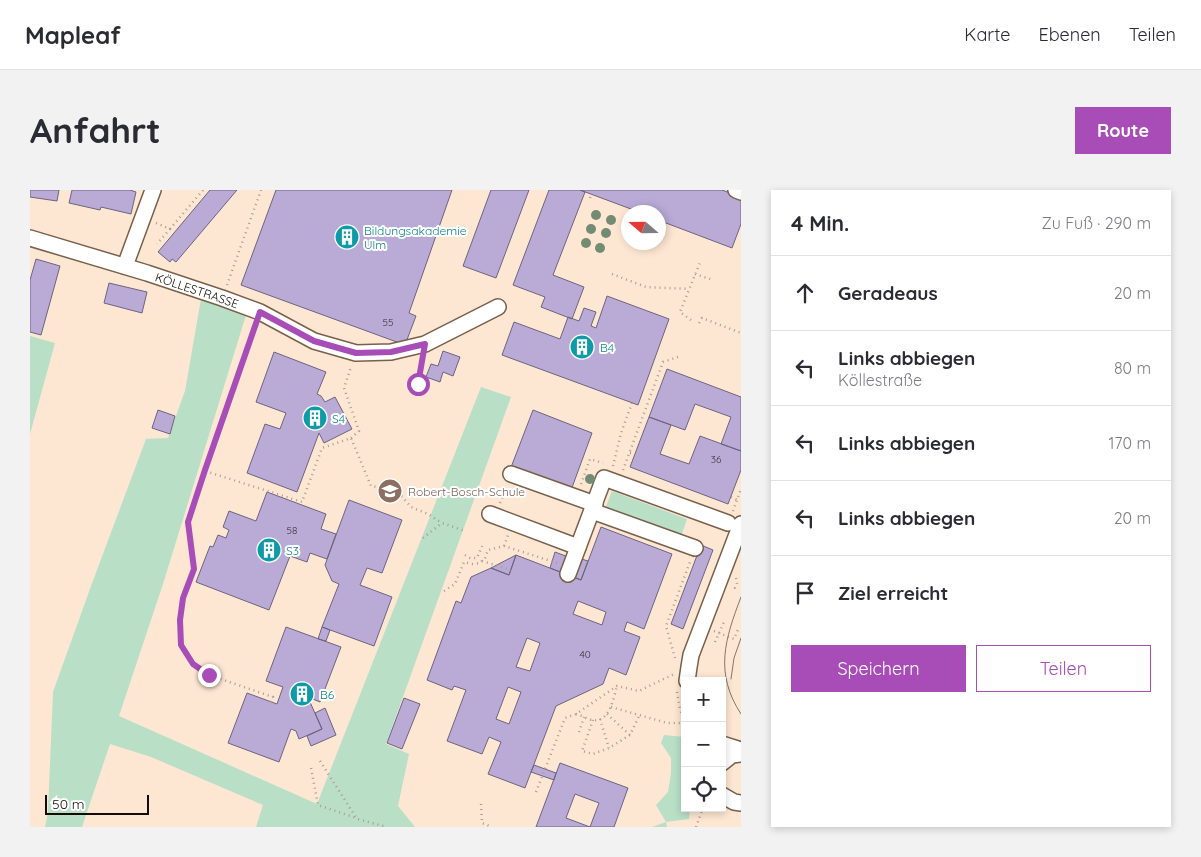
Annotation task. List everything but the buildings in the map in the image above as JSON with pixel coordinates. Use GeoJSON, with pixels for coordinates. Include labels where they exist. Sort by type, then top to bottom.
{"type":"FeatureCollection","features":[{"type":"Feature","properties":{"kind":"street"},"geometry":{"type":"LineString","coordinates":[[125,266],[153,190]]}},
{"type":"Feature","properties":{"kind":"street"},"geometry":{"type":"LineString","coordinates":[[736,190],[741,192]]}},
{"type":"Feature","properties":{"kind":"street","name":"KÖLLESTRASSE"},"geometry":{"type":"LineString","coordinates":[[30,238],[125,266],[222,298],[260,312],[314,341],[356,353],[391,352],[425,344],[498,307]]}},
{"type":"Feature","properties":{"kind":"street"},"geometry":{"type":"LineString","coordinates":[[511,474],[577,497],[593,507],[695,548]]}},
{"type":"Feature","properties":{"kind":"street"},"geometry":{"type":"LineString","coordinates":[[568,574],[604,478],[735,524],[702,627],[688,667],[682,677]]}},
{"type":"Feature","properties":{"kind":"street"},"geometry":{"type":"LineString","coordinates":[[490,514],[578,547]]}},
{"type":"Feature","properties":{"kind":"street"},"geometry":{"type":"LineString","coordinates":[[726,746],[741,752]]}},
{"type":"Feature","properties":{"kind":"street"},"geometry":{"type":"LineString","coordinates":[[726,760],[741,752]]}},
{"type":"Feature","properties":{"kind":"street"},"geometry":{"type":"LineString","coordinates":[[726,797],[734,802],[741,803]]}},
{"type":"Feature","properties":{"kind":"path"},"geometry":{"type":"LineString","coordinates":[[157,244],[203,190]]}},
{"type":"Feature","properties":{"kind":"path"},"geometry":{"type":"LineString","coordinates":[[222,298],[261,190]]}},
{"type":"Feature","properties":{"kind":"path"},"geometry":{"type":"LineString","coordinates":[[143,217],[170,229]]}},
{"type":"Feature","properties":{"kind":"path"},"geometry":{"type":"LineString","coordinates":[[691,320],[680,312],[701,260]]}},
{"type":"Feature","properties":{"kind":"path"},"geometry":{"type":"LineString","coordinates":[[612,274],[646,287],[689,289]]}},
{"type":"Feature","properties":{"kind":"path"},"geometry":{"type":"LineString","coordinates":[[695,274],[713,280]]}},
{"type":"Feature","properties":{"kind":"path"},"geometry":{"type":"LineString","coordinates":[[260,312],[188,522],[194,569],[183,598],[180,620],[181,645],[193,664],[209,675],[273,697],[272,702]]}},
{"type":"Feature","properties":{"kind":"path"},"geometry":{"type":"LineString","coordinates":[[699,323],[702,318],[741,332]]}},
{"type":"Feature","properties":{"kind":"path"},"geometry":{"type":"LineString","coordinates":[[418,384],[425,344]]}},
{"type":"Feature","properties":{"kind":"path"},"geometry":{"type":"LineString","coordinates":[[205,470],[302,502],[322,448],[351,438],[359,431],[344,388],[356,353]]}},
{"type":"Feature","properties":{"kind":"path"},"geometry":{"type":"LineString","coordinates":[[614,481],[630,452],[663,362],[678,357]]}},
{"type":"Feature","properties":{"kind":"path"},"geometry":{"type":"LineString","coordinates":[[614,481],[621,433],[632,403]]}},
{"type":"Feature","properties":{"kind":"path"},"geometry":{"type":"LineString","coordinates":[[351,438],[371,486],[396,490],[411,507],[428,514],[442,523],[465,531]]}},
{"type":"Feature","properties":{"kind":"path"},"geometry":{"type":"LineString","coordinates":[[630,452],[635,454]]}},
{"type":"Feature","properties":{"kind":"path"},"geometry":{"type":"LineString","coordinates":[[577,497],[590,459]]}},
{"type":"Feature","properties":{"kind":"path"},"geometry":{"type":"LineString","coordinates":[[735,524],[741,489]]}},
{"type":"Feature","properties":{"kind":"path"},"geometry":{"type":"LineString","coordinates":[[731,498],[739,498]]}},
{"type":"Feature","properties":{"kind":"path"},"geometry":{"type":"LineString","coordinates":[[423,538],[442,523]]}},
{"type":"Feature","properties":{"kind":"path"},"geometry":{"type":"LineString","coordinates":[[504,546],[509,532]]}},
{"type":"Feature","properties":{"kind":"path"},"geometry":{"type":"LineString","coordinates":[[477,558],[483,544]]}},
{"type":"Feature","properties":{"kind":"path"},"geometry":{"type":"LineString","coordinates":[[444,591],[455,584],[464,562],[478,564],[488,550],[504,546],[544,558]]}},
{"type":"Feature","properties":{"kind":"path"},"geometry":{"type":"LineString","coordinates":[[676,665],[666,626],[695,548]]}},
{"type":"Feature","properties":{"kind":"path"},"geometry":{"type":"LineString","coordinates":[[481,551],[486,554]]}},
{"type":"Feature","properties":{"kind":"path"},"geometry":{"type":"LineString","coordinates":[[465,555],[470,558],[477,558],[481,562],[511,570]]}},
{"type":"Feature","properties":{"kind":"path"},"geometry":{"type":"LineString","coordinates":[[470,558],[472,564]]}},
{"type":"Feature","properties":{"kind":"path"},"geometry":{"type":"LineString","coordinates":[[736,574],[737,584],[735,588],[739,590]]}},
{"type":"Feature","properties":{"kind":"path"},"geometry":{"type":"LineString","coordinates":[[715,642],[725,622],[720,620]]}},
{"type":"Feature","properties":{"kind":"path"},"geometry":{"type":"LineString","coordinates":[[702,627],[734,639],[739,627]]}},
{"type":"Feature","properties":{"kind":"path"},"geometry":{"type":"LineString","coordinates":[[536,792],[564,718],[576,714],[617,686],[639,691],[681,677]]}},
{"type":"Feature","properties":{"kind":"path"},"geometry":{"type":"LineString","coordinates":[[576,714],[593,720],[600,719],[608,714],[617,686]]}},
{"type":"Feature","properties":{"kind":"path"},"geometry":{"type":"LineString","coordinates":[[611,707],[667,723],[681,724]]}},
{"type":"Feature","properties":{"kind":"path"},"geometry":{"type":"LineString","coordinates":[[608,714],[630,735]]}},
{"type":"Feature","properties":{"kind":"path"},"geometry":{"type":"LineString","coordinates":[[593,720],[582,751],[593,754],[609,748],[630,735],[639,716]]}},
{"type":"Feature","properties":{"kind":"path"},"geometry":{"type":"LineString","coordinates":[[579,732],[584,717]]}},
{"type":"Feature","properties":{"kind":"path"},"geometry":{"type":"LineString","coordinates":[[600,719],[609,748]]}},
{"type":"Feature","properties":{"kind":"path"},"geometry":{"type":"LineString","coordinates":[[320,762],[357,818]]}},
{"type":"Feature","properties":{"kind":"path"},"geometry":{"type":"LineString","coordinates":[[311,768],[318,805],[387,827]]}},
{"type":"Feature","properties":{"kind":"path"},"geometry":{"type":"LineString","coordinates":[[481,804],[482,822],[492,827]]}},
{"type":"Feature","properties":{"kind":"path"},"geometry":{"type":"LineString","coordinates":[[696,827],[702,812]]}},
{"type":"Feature","properties":{"kind":"green space"},"geometry":{"type":"Polygon","coordinates":[[[201,299],[246,315],[163,584],[119,716],[317,804],[481,387],[511,397],[386,744],[409,754],[398,806],[415,827],[256,827],[263,805],[151,757],[110,744],[82,827],[45,827],[48,812],[53,692],[146,439],[168,438],[185,391],[201,299]]]}},
{"type":"Feature","properties":{"kind":"green space"},"geometry":{"type":"Polygon","coordinates":[[[30,336],[55,343],[30,434],[30,336]]]}},
{"type":"Feature","properties":{"kind":"green space"},"geometry":{"type":"Polygon","coordinates":[[[612,491],[687,519],[681,537],[605,509],[612,491]]]}},
{"type":"Feature","properties":{"kind":"green space"},"geometry":{"type":"Polygon","coordinates":[[[664,735],[681,737],[681,812],[690,812],[689,819],[666,822],[656,805],[668,792],[671,773],[671,758],[661,743],[664,735]]]}},
{"type":"Feature","properties":{"kind":"green space"},"geometry":{"type":"Polygon","coordinates":[[[666,822],[667,827],[652,827],[666,822]]]}},
{"type":"Feature","properties":{"kind":"tram line"},"geometry":{"type":"LineString","coordinates":[[741,597],[730,627],[725,656],[727,684],[741,714]]}},
{"type":"Feature","properties":{"kind":"tram line"},"geometry":{"type":"LineString","coordinates":[[731,679],[734,658],[741,638]]}},
{"type":"Feature","properties":{"kind":"place","name":"Bildungsakademie Ulm"},"geometry":{"type":"Point","coordinates":[347,237]}},
{"type":"Feature","properties":{"kind":"place","name":"B4"},"geometry":{"type":"Point","coordinates":[582,347]}},
{"type":"Feature","properties":{"kind":"place","name":"S4"},"geometry":{"type":"Point","coordinates":[315,418]}},
{"type":"Feature","properties":{"kind":"place","name":"Robert-Bosch-Schule"},"geometry":{"type":"Point","coordinates":[390,491]}},
{"type":"Feature","properties":{"kind":"place","name":"S3"},"geometry":{"type":"Point","coordinates":[269,550]}},
{"type":"Feature","properties":{"kind":"place","name":"B6"},"geometry":{"type":"Point","coordinates":[302,694]}},
{"type":"Feature","properties":{"kind":"route"},"geometry":{"type":"LineString","coordinates":[[209,675],[193,664],[181,645],[180,620],[183,598],[194,569],[188,522],[260,312],[314,341],[356,353],[391,352],[425,344],[418,384]]}}]}
